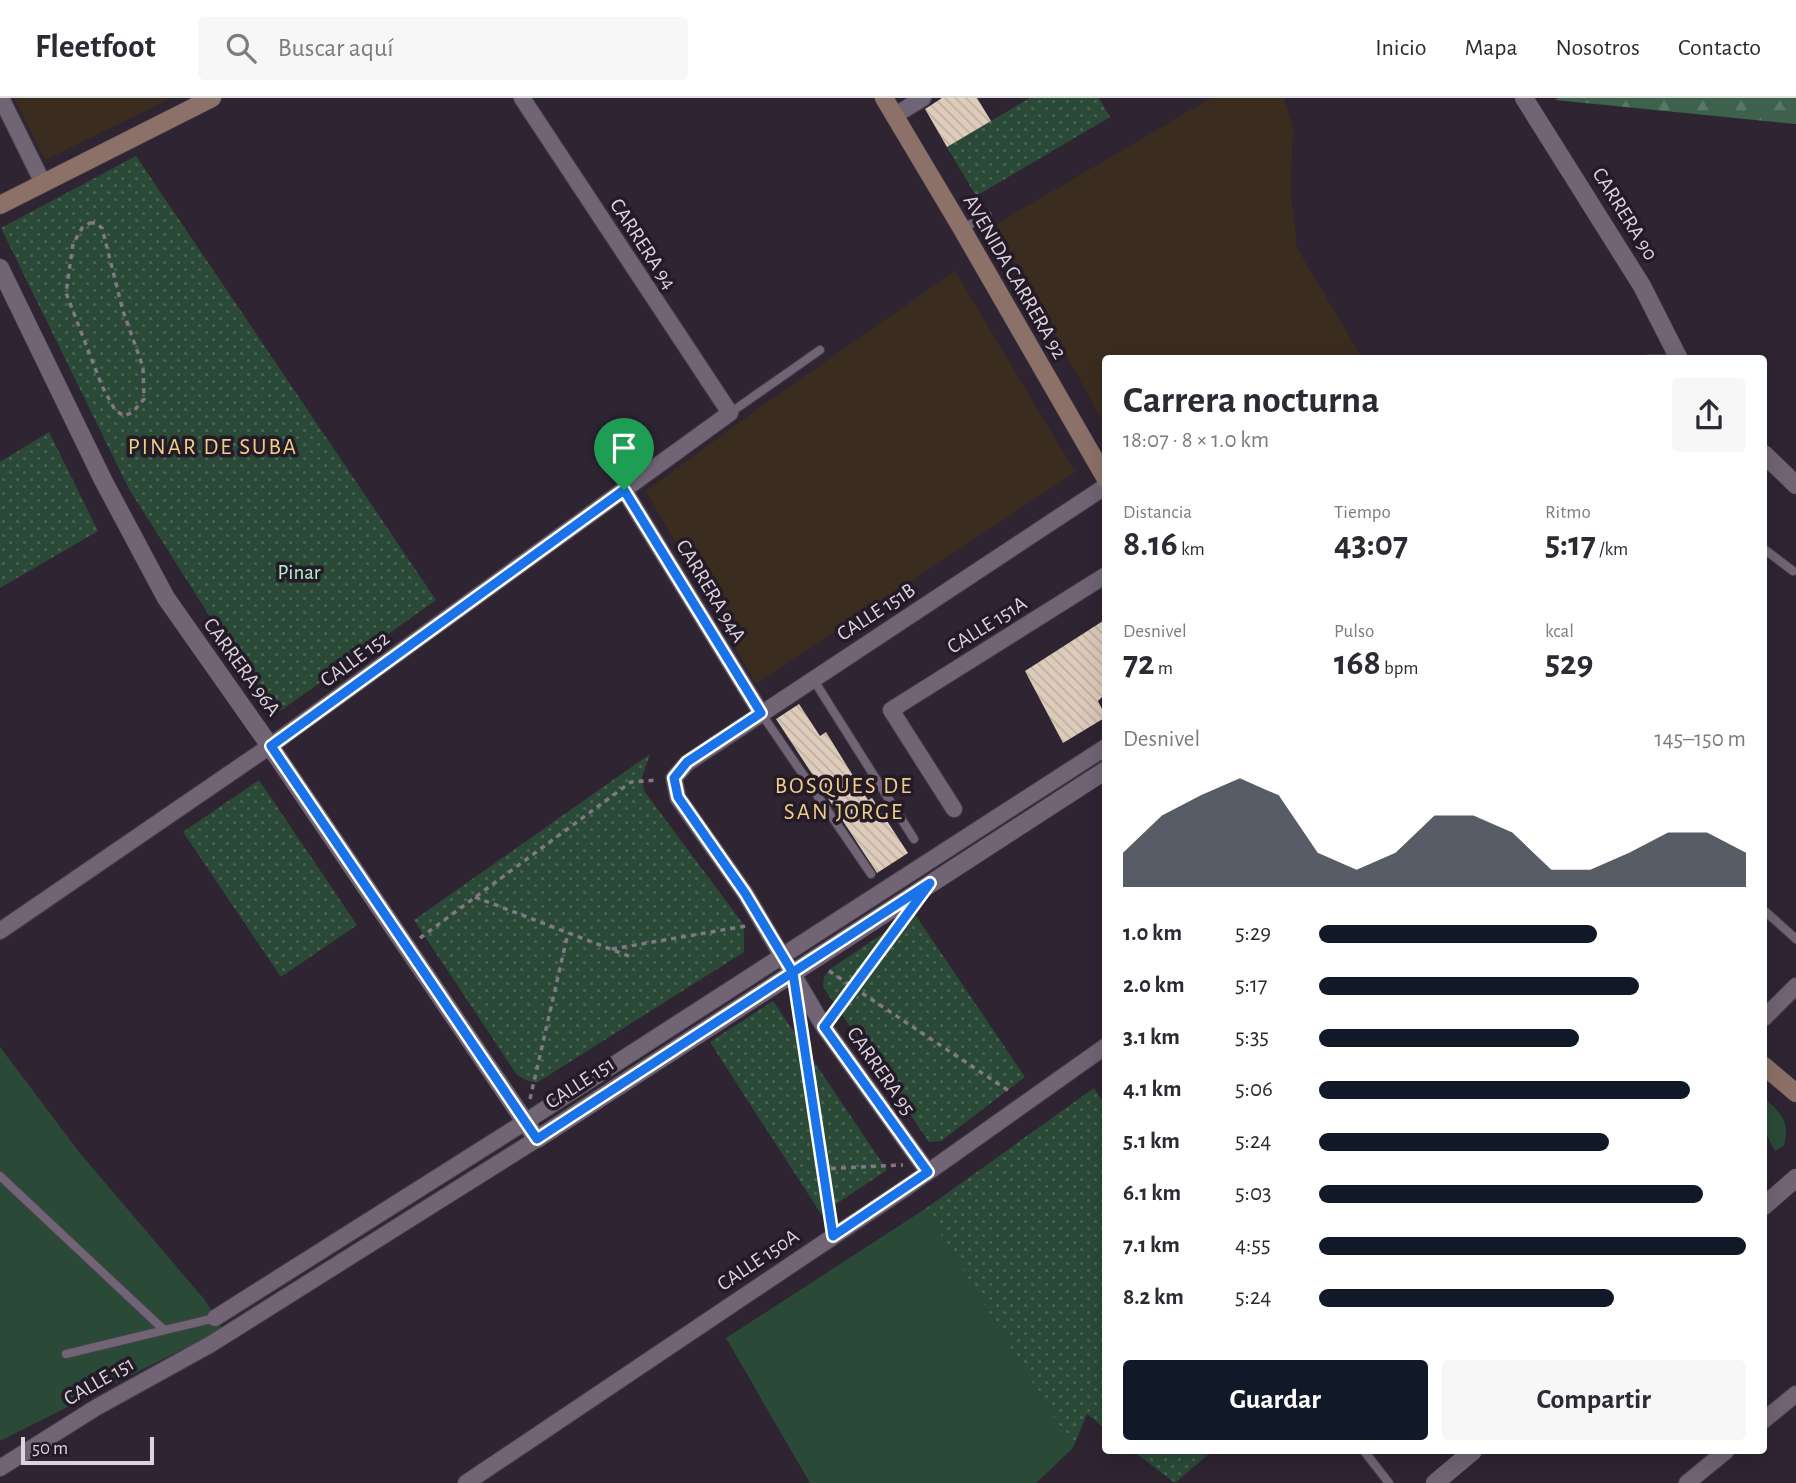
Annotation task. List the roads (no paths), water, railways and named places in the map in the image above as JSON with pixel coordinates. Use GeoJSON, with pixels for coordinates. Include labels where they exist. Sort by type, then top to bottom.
{"type":"FeatureCollection","features":[{"type":"Feature","properties":{"kind":"main road"},"geometry":{"type":"LineString","coordinates":[[0,205],[212,98]]}},
{"type":"Feature","properties":{"kind":"main road","name":"AVENIDA CARRERA 92"},"geometry":{"type":"LineString","coordinates":[[884,98],[1102,472]]}},
{"type":"Feature","properties":{"kind":"main road"},"geometry":{"type":"LineString","coordinates":[[1767,1069],[1796,1093]]}},
{"type":"Feature","properties":{"kind":"street"},"geometry":{"type":"LineString","coordinates":[[1,98],[43,183]]}},
{"type":"Feature","properties":{"kind":"street","name":"CARRERA 94"},"geometry":{"type":"LineString","coordinates":[[522,98],[730,413]]}},
{"type":"Feature","properties":{"kind":"street"},"geometry":{"type":"LineString","coordinates":[[894,116],[923,98]]}},
{"type":"Feature","properties":{"kind":"street","name":"CARRERA 90"},"geometry":{"type":"LineString","coordinates":[[1525,98],[1636,275],[1677,355]]}},
{"type":"Feature","properties":{"kind":"street","name":"CARRERA 96A"},"geometry":{"type":"LineString","coordinates":[[0,268],[153,576],[537,1139]]}},
{"type":"Feature","properties":{"kind":"street","name":"CALLE 152"},"geometry":{"type":"LineString","coordinates":[[0,931],[271,746],[730,413]]}},
{"type":"Feature","properties":{"kind":"street"},"geometry":{"type":"LineString","coordinates":[[1767,457],[1796,485]]}},
{"type":"Feature","properties":{"kind":"street","name":"CALLE 151B"},"geometry":{"type":"LineString","coordinates":[[674,778],[687,762],[1102,489]]}},
{"type":"Feature","properties":{"kind":"street","name":"CARRERA 94A"},"geometry":{"type":"LineString","coordinates":[[624,490],[761,713]]}},
{"type":"Feature","properties":{"kind":"street","name":"CALLE 151A"},"geometry":{"type":"LineString","coordinates":[[954,809],[891,710],[1102,578]]}},
{"type":"Feature","properties":{"kind":"street","name":"CALLE 151"},"geometry":{"type":"LineString","coordinates":[[215,1318],[525,1122],[1102,750]]}},
{"type":"Feature","properties":{"kind":"street","name":"CALLE 151"},"geometry":{"type":"LineString","coordinates":[[0,1468],[97,1406],[211,1344],[537,1139],[1102,773]]}},
{"type":"Feature","properties":{"kind":"street","name":"CARRERA 95"},"geometry":{"type":"LineString","coordinates":[[674,778],[678,797],[764,923],[824,1027],[925,1168]]}},
{"type":"Feature","properties":{"kind":"street"},"geometry":{"type":"LineString","coordinates":[[1767,1015],[1796,986]]}},
{"type":"Feature","properties":{"kind":"street","name":"CALLE 150A"},"geometry":{"type":"LineString","coordinates":[[466,1483],[833,1236],[925,1168],[1027,1104],[1102,1049]]}},
{"type":"Feature","properties":{"kind":"street"},"geometry":{"type":"LineString","coordinates":[[1767,1203],[1796,1178]]}},
{"type":"Feature","properties":{"kind":"street"},"geometry":{"type":"LineString","coordinates":[[1767,1418],[1796,1394]]}},
{"type":"Feature","properties":{"kind":"street"},"geometry":{"type":"LineString","coordinates":[[1435,1483],[1469,1454]]}},
{"type":"Feature","properties":{"kind":"street"},"geometry":{"type":"LineString","coordinates":[[1687,1483],[1722,1454]]}},
{"type":"Feature","properties":{"kind":"lane"},"geometry":{"type":"LineString","coordinates":[[962,229],[987,215]]}},
{"type":"Feature","properties":{"kind":"lane"},"geometry":{"type":"LineString","coordinates":[[730,413],[820,350]]}},
{"type":"Feature","properties":{"kind":"lane"},"geometry":{"type":"LineString","coordinates":[[1767,551],[1793,571]]}},
{"type":"Feature","properties":{"kind":"lane"},"geometry":{"type":"LineString","coordinates":[[813,679],[914,839]]}},
{"type":"Feature","properties":{"kind":"lane"},"geometry":{"type":"LineString","coordinates":[[761,713],[871,874]]}},
{"type":"Feature","properties":{"kind":"lane"},"geometry":{"type":"LineString","coordinates":[[1767,913],[1796,939]]}},
{"type":"Feature","properties":{"kind":"lane"},"geometry":{"type":"LineString","coordinates":[[0,1175],[164,1330]]}},
{"type":"Feature","properties":{"kind":"lane"},"geometry":{"type":"LineString","coordinates":[[66,1354],[215,1318]]}},
{"type":"Feature","properties":{"kind":"lane"},"geometry":{"type":"LineString","coordinates":[[1366,1454],[1389,1483]]}},
{"type":"Feature","properties":{"kind":"district","name":"PINAR DE SUBA"},"geometry":{"type":"Point","coordinates":[213,447]}},
{"type":"Feature","properties":{"kind":"district","name":"BOSQUES DE SAN JORGE"},"geometry":{"type":"Point","coordinates":[844,799]}},
{"type":"Feature","properties":{"kind":"park label","name":"Pinar"},"geometry":{"type":"Point","coordinates":[299,572]}}]}
